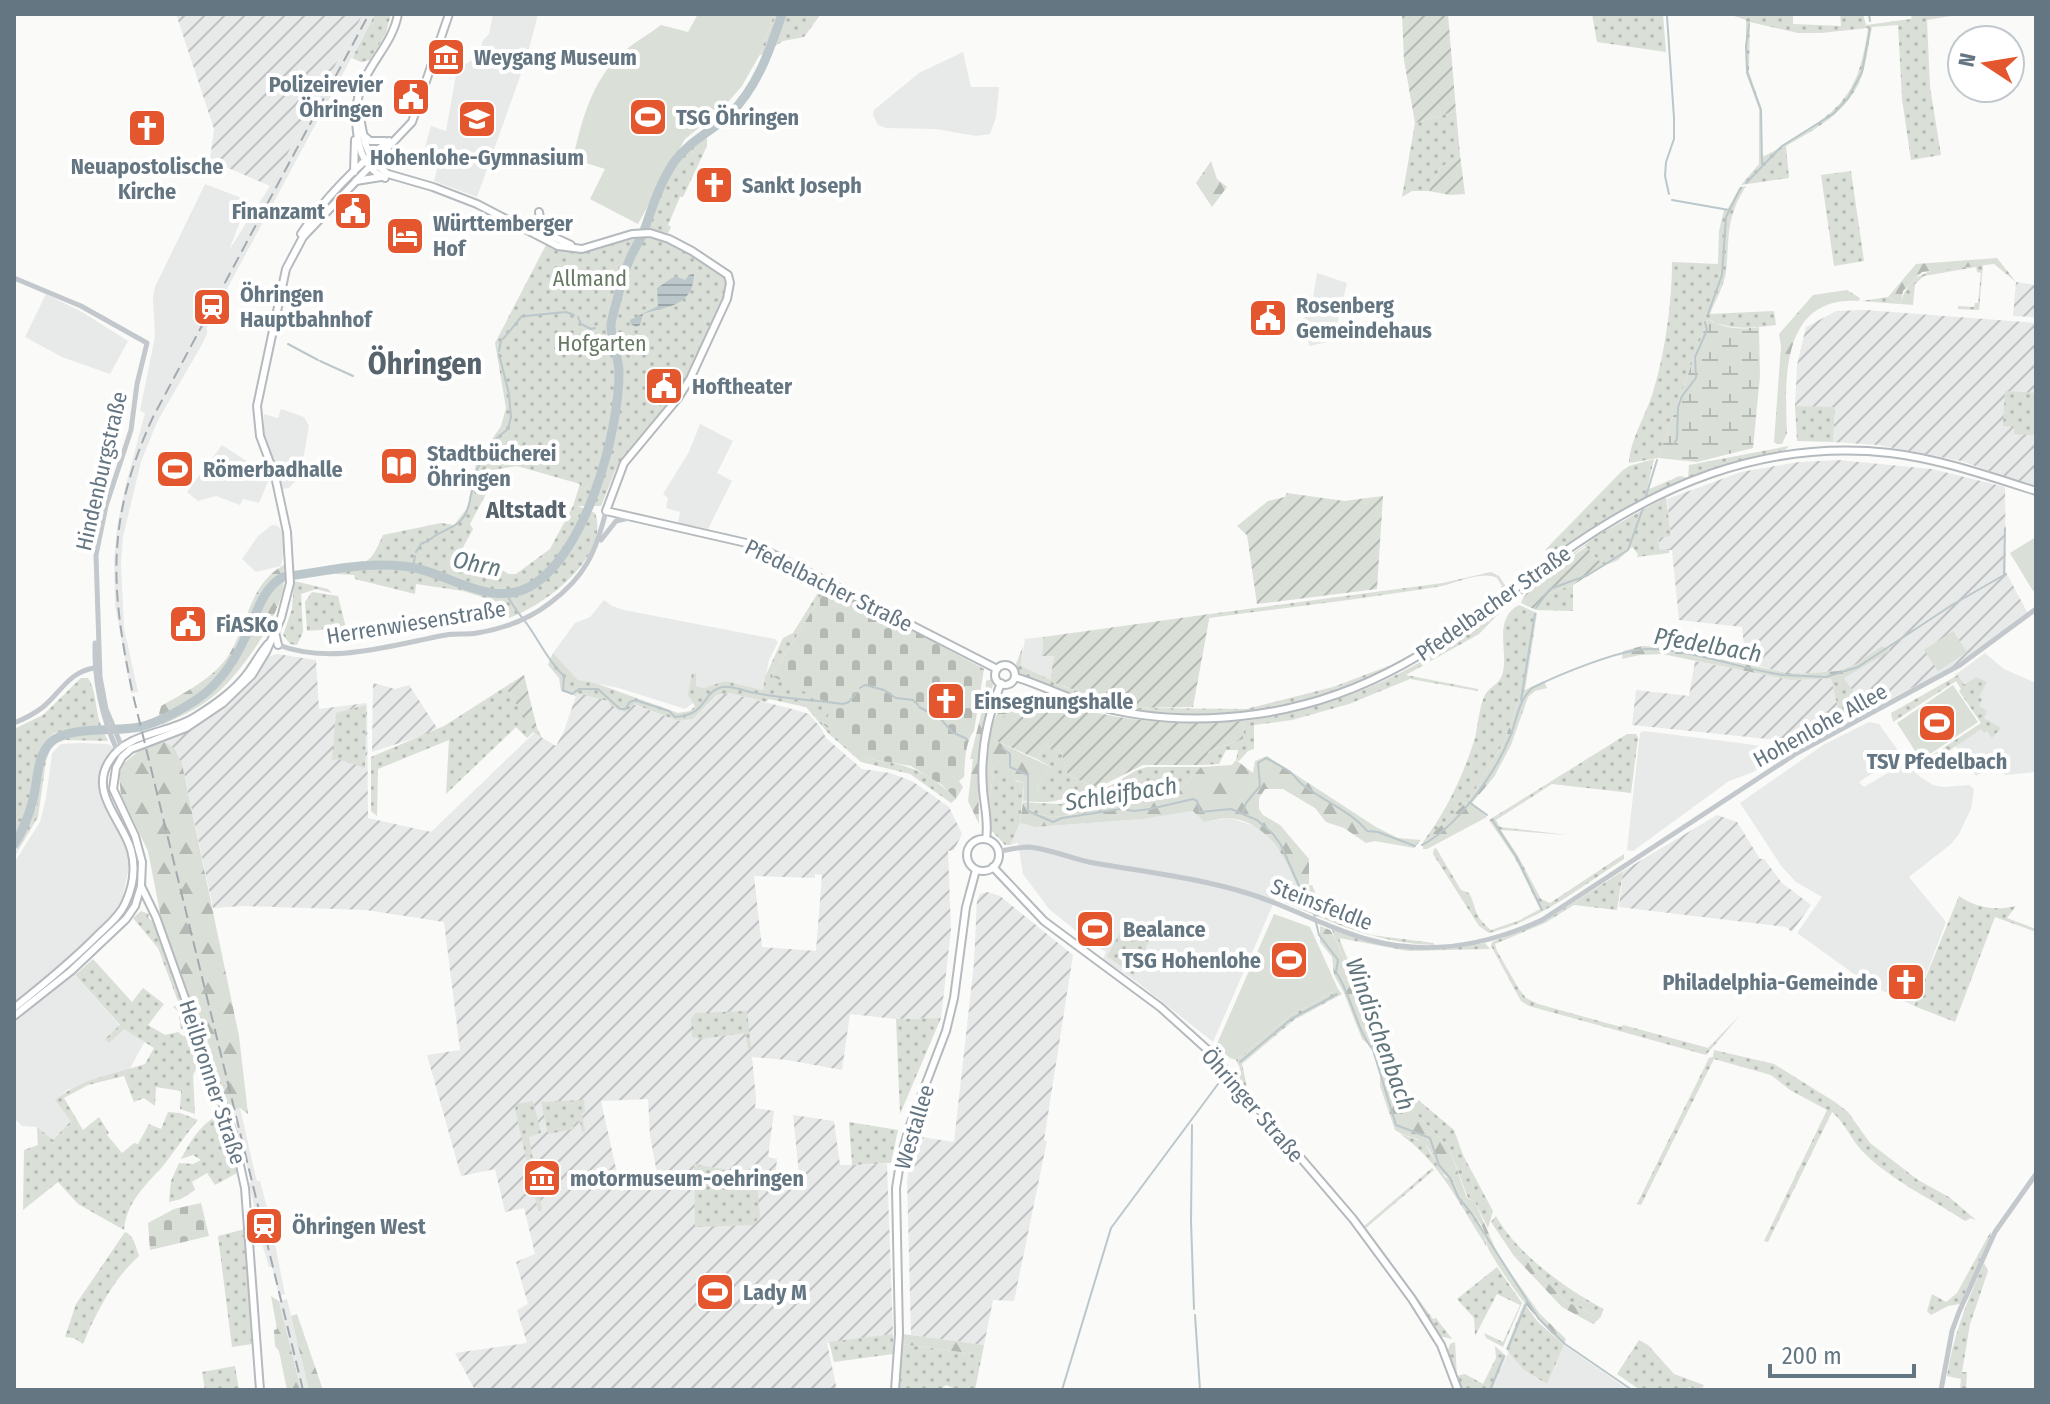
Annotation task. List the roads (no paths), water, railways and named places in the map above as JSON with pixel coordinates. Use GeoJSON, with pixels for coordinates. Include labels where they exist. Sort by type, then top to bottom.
{"type":"FeatureCollection","features":[{"type":"Feature","properties":{"kind":"main road"},"geometry":{"type":"LineString","coordinates":[[354,172],[357,103],[361,85],[394,28],[398,14]]}},
{"type":"Feature","properties":{"kind":"main road"},"geometry":{"type":"LineString","coordinates":[[37,994],[121,912],[127,901],[133,878],[131,851],[108,804],[103,786],[106,767],[122,751],[181,725],[217,702],[248,673],[275,632],[285,608],[290,566],[285,518],[275,476],[260,436],[257,406],[286,269],[310,219],[354,172],[412,122],[449,14]]}},
{"type":"Feature","properties":{"kind":"main road"},"geometry":{"type":"LineString","coordinates":[[357,103],[369,161],[379,168],[444,191],[582,249]]}},
{"type":"Feature","properties":{"kind":"main road"},"geometry":{"type":"LineString","coordinates":[[356,116],[357,139],[369,161],[385,178]]}},
{"type":"Feature","properties":{"kind":"main road"},"geometry":{"type":"LineString","coordinates":[[363,135],[370,141],[392,139]]}},
{"type":"Feature","properties":{"kind":"main road"},"geometry":{"type":"LineString","coordinates":[[297,246],[369,161]]}},
{"type":"Feature","properties":{"kind":"main road"},"geometry":{"type":"LineString","coordinates":[[353,182],[366,177],[400,177]]}},
{"type":"Feature","properties":{"kind":"main road"},"geometry":{"type":"LineString","coordinates":[[539,212],[543,228],[557,239]]}},
{"type":"Feature","properties":{"kind":"main road"},"geometry":{"type":"LineString","coordinates":[[511,220],[558,246],[582,249],[638,233],[650,233],[692,251],[728,275],[727,299],[690,379],[624,463],[606,511]]}},
{"type":"Feature","properties":{"kind":"main road","name":"Pfedelbacher Straße"},"geometry":{"type":"LineString","coordinates":[[1015,677],[1088,704],[1168,717],[1240,716],[1313,702],[1359,686],[1412,661],[1638,504],[1676,486],[1736,465],[1818,451],[1849,450],[1958,466],[2036,491]]}},
{"type":"Feature","properties":{"kind":"main road","name":"Pfedelbacher Straße"},"geometry":{"type":"LineString","coordinates":[[606,511],[755,545],[997,669]]}},
{"type":"Feature","properties":{"kind":"main road"},"geometry":{"type":"LineString","coordinates":[[275,632],[278,645]]}},
{"type":"Feature","properties":{"kind":"main road"},"geometry":{"type":"LineString","coordinates":[[122,751],[186,728],[211,712],[243,685],[270,641]]}},
{"type":"Feature","properties":{"kind":"main road"},"geometry":{"type":"LineString","coordinates":[[1010,666],[1015,677],[1010,683],[1001,683],[997,679],[997,669],[1010,666]]}},
{"type":"Feature","properties":{"kind":"main road"},"geometry":{"type":"LineString","coordinates":[[986,839],[983,748],[991,710],[1001,683]]}},
{"type":"Feature","properties":{"kind":"main road"},"geometry":{"type":"LineString","coordinates":[[14,1016],[103,942],[129,915],[136,903],[141,886],[142,862],[135,836],[113,789],[122,751]]}},
{"type":"Feature","properties":{"kind":"main road"},"geometry":{"type":"LineString","coordinates":[[986,839],[994,843],[998,851],[999,858],[993,867],[983,871],[976,870],[967,860],[967,849],[975,841],[986,839]]}},
{"type":"Feature","properties":{"kind":"main road","name":"Öhringer Straße"},"geometry":{"type":"LineString","coordinates":[[993,867],[1060,936],[1160,1007],[1210,1052],[1353,1219],[1421,1310],[1441,1345],[1458,1390]]}},
{"type":"Feature","properties":{"kind":"main road","name":"Westallee"},"geometry":{"type":"LineString","coordinates":[[895,1390],[899,1334],[896,1210],[899,1173],[909,1128],[946,1031],[954,998],[966,907],[976,870]]}},
{"type":"Feature","properties":{"kind":"main road","name":"Heilbronner Straße"},"geometry":{"type":"LineString","coordinates":[[141,886],[198,1030],[233,1133],[247,1214],[260,1390]]}},
{"type":"Feature","properties":{"kind":"main road"},"geometry":{"type":"LineString","coordinates":[[127,901],[148,904]]}},
{"type":"Feature","properties":{"kind":"main road"},"geometry":{"type":"LineString","coordinates":[[136,903],[153,912]]}},
{"type":"Feature","properties":{"kind":"main road"},"geometry":{"type":"LineString","coordinates":[[14,1008],[30,1000]]}},
{"type":"Feature","properties":{"kind":"street","name":"Hindenburgstraße"},"geometry":{"type":"LineString","coordinates":[[14,278],[81,306],[147,343],[137,384],[131,430],[106,506],[96,555],[97,668],[103,718],[122,751]]}},
{"type":"Feature","properties":{"kind":"street","name":"Herrenwiesenstraße"},"geometry":{"type":"LineString","coordinates":[[270,641],[297,652],[329,654],[474,633],[524,619],[553,601],[581,575],[598,544],[606,511]]}},
{"type":"Feature","properties":{"kind":"street"},"geometry":{"type":"LineString","coordinates":[[598,544],[616,521],[632,518]]}},
{"type":"Feature","properties":{"kind":"street","name":"Hohenlohe Allee"},"geometry":{"type":"LineString","coordinates":[[1619,869],[1797,753],[1960,665],[2036,609]]}},
{"type":"Feature","properties":{"kind":"street"},"geometry":{"type":"LineString","coordinates":[[266,652],[278,645]]}},
{"type":"Feature","properties":{"kind":"street","name":"Hindenburgstraße"},"geometry":{"type":"LineString","coordinates":[[97,668],[115,738]]}},
{"type":"Feature","properties":{"kind":"street"},"geometry":{"type":"LineString","coordinates":[[14,723],[42,708],[81,671],[97,668]]}},
{"type":"Feature","properties":{"kind":"street","name":"Steinsfeldle"},"geometry":{"type":"LineString","coordinates":[[998,851],[1031,848],[1192,879],[1251,894],[1349,933],[1391,945],[1435,948],[1471,944],[1517,932],[1542,920],[1619,869]]}},
{"type":"Feature","properties":{"kind":"street"},"geometry":{"type":"LineString","coordinates":[[1941,1390],[1952,1331],[1995,1232],[2036,1174]]}},
{"type":"Feature","properties":{"kind":"waterway","name":"Ohrn"},"geometry":{"type":"LineString","coordinates":[[14,845],[31,806],[43,755],[51,742],[68,734],[147,725],[196,700],[218,681],[241,647],[264,596],[283,577],[362,566],[394,565],[425,570],[485,592],[501,594],[531,586],[551,570],[568,548],[583,520],[606,458],[619,373],[611,325],[627,265],[669,170],[686,148],[729,115],[747,93],[767,55],[782,14]]}},
{"type":"Feature","properties":{"kind":"waterway"},"geometry":{"type":"LineString","coordinates":[[1869,14],[1870,21]]}},
{"type":"Feature","properties":{"kind":"waterway"},"geometry":{"type":"LineString","coordinates":[[1667,16],[1674,118],[1674,139],[1665,176],[1669,194]]}},
{"type":"Feature","properties":{"kind":"waterway"},"geometry":{"type":"LineString","coordinates":[[1749,24],[1747,72],[1761,110],[1762,164]]}},
{"type":"Feature","properties":{"kind":"waterway"},"geometry":{"type":"LineString","coordinates":[[1746,183],[1782,146],[1833,114],[1848,98],[1862,72],[1870,29]]}},
{"type":"Feature","properties":{"kind":"waterway"},"geometry":{"type":"LineString","coordinates":[[1708,314],[1722,275],[1726,217],[1740,189]]}},
{"type":"Feature","properties":{"kind":"waterway"},"geometry":{"type":"LineString","coordinates":[[1672,200],[1729,210]]}},
{"type":"Feature","properties":{"kind":"waterway"},"geometry":{"type":"LineString","coordinates":[[525,316],[566,312],[574,315]]}},
{"type":"Feature","properties":{"kind":"waterway"},"geometry":{"type":"LineString","coordinates":[[503,339],[522,316]]}},
{"type":"Feature","properties":{"kind":"waterway"},"geometry":{"type":"LineString","coordinates":[[578,317],[581,324],[595,328]]}},
{"type":"Feature","properties":{"kind":"waterway"},"geometry":{"type":"LineString","coordinates":[[1674,444],[1677,439],[1678,407],[1682,396],[1696,378],[1695,357],[1707,330],[1705,322]]}},
{"type":"Feature","properties":{"kind":"waterway"},"geometry":{"type":"LineString","coordinates":[[499,351],[501,341]]}},
{"type":"Feature","properties":{"kind":"waterway"},"geometry":{"type":"LineString","coordinates":[[288,344],[318,360]]}},
{"type":"Feature","properties":{"kind":"waterway"},"geometry":{"type":"LineString","coordinates":[[497,438],[508,429],[511,417],[499,354]]}},
{"type":"Feature","properties":{"kind":"waterway"},"geometry":{"type":"LineString","coordinates":[[320,361],[353,376]]}},
{"type":"Feature","properties":{"kind":"waterway"},"geometry":{"type":"LineString","coordinates":[[470,499],[477,469],[496,439]]}},
{"type":"Feature","properties":{"kind":"waterway"},"geometry":{"type":"LineString","coordinates":[[1646,496],[1657,460]]}},
{"type":"Feature","properties":{"kind":"waterway"},"geometry":{"type":"LineString","coordinates":[[427,542],[458,523],[470,500]]}},
{"type":"Feature","properties":{"kind":"waterway"},"geometry":{"type":"LineString","coordinates":[[1536,608],[1550,589],[1588,575],[1628,550],[1643,508]]}},
{"type":"Feature","properties":{"kind":"waterway","name":"Pfedelbach"},"geometry":{"type":"LineString","coordinates":[[1422,845],[1448,826],[1484,784],[1509,739],[1523,699],[1532,688],[1606,658],[1649,649],[1681,652],[1783,675],[1826,677],[1858,667],[2004,575],[2005,528]]}},
{"type":"Feature","properties":{"kind":"waterway"},"geometry":{"type":"LineString","coordinates":[[416,552],[425,542]]}},
{"type":"Feature","properties":{"kind":"waterway"},"geometry":{"type":"LineString","coordinates":[[413,567],[415,556]]}},
{"type":"Feature","properties":{"kind":"waterway","name":"Schleifbach"},"geometry":{"type":"LineString","coordinates":[[506,592],[564,676],[563,690],[572,694],[579,689],[598,689],[620,709],[625,709],[635,700],[669,711],[675,717],[685,715],[699,709],[714,691],[723,687],[843,704],[856,693]]}},
{"type":"Feature","properties":{"kind":"waterway"},"geometry":{"type":"LineString","coordinates":[[1521,700],[1535,614]]}},
{"type":"Feature","properties":{"kind":"waterway","name":"Schleifbach"},"geometry":{"type":"LineString","coordinates":[[860,688],[865,685],[884,690],[896,698],[913,700],[918,705]]}},
{"type":"Feature","properties":{"kind":"waterway","name":"Schleifbach"},"geometry":{"type":"LineString","coordinates":[[919,707],[940,718],[952,732],[967,739]]}},
{"type":"Feature","properties":{"kind":"waterway","name":"Windischenbach"},"geometry":{"type":"LineString","coordinates":[[1002,748],[1010,754],[1010,767],[1028,775],[1028,811],[1053,822],[1121,809],[1150,809],[1193,799],[1197,801],[1200,812],[1231,809],[1257,820],[1273,834],[1303,895],[1312,906],[1319,935],[1338,960],[1336,972],[1373,1050],[1396,1125],[1430,1138],[1439,1165],[1450,1178],[1458,1197],[1539,1319],[1565,1344],[1632,1390]]}},
{"type":"Feature","properties":{"kind":"waterway","name":"Schleifbach"},"geometry":{"type":"LineString","coordinates":[[1243,812],[1246,803],[1260,786],[1258,763],[1266,758],[1289,771],[1303,785],[1367,831],[1415,846]]}},
{"type":"Feature","properties":{"kind":"waterway"},"geometry":{"type":"LineString","coordinates":[[1469,802],[1487,815]]}},
{"type":"Feature","properties":{"kind":"waterway"},"geometry":{"type":"LineString","coordinates":[[1493,821],[1517,858],[1542,910]]}},
{"type":"Feature","properties":{"kind":"waterway"},"geometry":{"type":"LineString","coordinates":[[1240,1062],[1291,1019],[1337,994]]}},
{"type":"Feature","properties":{"kind":"waterway"},"geometry":{"type":"LineString","coordinates":[[1062,1390],[1111,1228],[1218,1084]]}},
{"type":"Feature","properties":{"kind":"waterway"},"geometry":{"type":"LineString","coordinates":[[1192,1125],[1194,1309]]}},
{"type":"Feature","properties":{"kind":"waterway"},"geometry":{"type":"LineString","coordinates":[[1508,1348],[1527,1302]]}},
{"type":"Feature","properties":{"kind":"waterway"},"geometry":{"type":"LineString","coordinates":[[1195,1315],[1200,1390]]}},
{"type":"Feature","properties":{"kind":"waterway"},"geometry":{"type":"LineString","coordinates":[[1490,1390],[1504,1356]]}},
{"type":"Feature","properties":{"kind":"railway"},"geometry":{"type":"LineString","coordinates":[[303,1390],[133,695],[120,620],[117,554],[127,489],[153,417],[369,14]]}},
{"type":"Feature","properties":{"kind":"place","name":"Weygang Museum"},"geometry":{"type":"Point","coordinates":[446,57]}},
{"type":"Feature","properties":{"kind":"place","name":"Polizeirevier Öhringen"},"geometry":{"type":"Point","coordinates":[411,97]}},
{"type":"Feature","properties":{"kind":"place","name":"TSG Öhringen"},"geometry":{"type":"Point","coordinates":[648,117]}},
{"type":"Feature","properties":{"kind":"place","name":"Hohenlohe-Gymnasium"},"geometry":{"type":"Point","coordinates":[477,119]}},
{"type":"Feature","properties":{"kind":"place","name":"Neuapostolische Kirche"},"geometry":{"type":"Point","coordinates":[147,128]}},
{"type":"Feature","properties":{"kind":"place","name":"Sankt Joseph"},"geometry":{"type":"Point","coordinates":[714,185]}},
{"type":"Feature","properties":{"kind":"place","name":"Finanzamt"},"geometry":{"type":"Point","coordinates":[353,211]}},
{"type":"Feature","properties":{"kind":"place","name":"Württemberger Hof"},"geometry":{"type":"Point","coordinates":[405,236]}},
{"type":"Feature","properties":{"kind":"place","name":"Öhringen Hauptbahnhof"},"geometry":{"type":"Point","coordinates":[212,307]}},
{"type":"Feature","properties":{"kind":"place","name":"Rosenberg Gemeindehaus"},"geometry":{"type":"Point","coordinates":[1268,318]}},
{"type":"Feature","properties":{"kind":"place","name":"Hoftheater"},"geometry":{"type":"Point","coordinates":[664,386]}},
{"type":"Feature","properties":{"kind":"place","name":"Stadtbücherei Öhringen"},"geometry":{"type":"Point","coordinates":[399,466]}},
{"type":"Feature","properties":{"kind":"place","name":"Römerbadhalle"},"geometry":{"type":"Point","coordinates":[175,469]}},
{"type":"Feature","properties":{"kind":"place","name":"FiASKo"},"geometry":{"type":"Point","coordinates":[188,624]}},
{"type":"Feature","properties":{"kind":"place","name":"Einsegnungshalle"},"geometry":{"type":"Point","coordinates":[946,701]}},
{"type":"Feature","properties":{"kind":"place","name":"TSV Pfedelbach"},"geometry":{"type":"Point","coordinates":[1937,723]}},
{"type":"Feature","properties":{"kind":"place","name":"Bealance"},"geometry":{"type":"Point","coordinates":[1095,929]}},
{"type":"Feature","properties":{"kind":"place","name":"TSG Hohenlohe"},"geometry":{"type":"Point","coordinates":[1289,960]}},
{"type":"Feature","properties":{"kind":"place","name":"Philadelphia-Gemeinde"},"geometry":{"type":"Point","coordinates":[1906,982]}},
{"type":"Feature","properties":{"kind":"place","name":"motormuseum-oehringen"},"geometry":{"type":"Point","coordinates":[542,1178]}},
{"type":"Feature","properties":{"kind":"place","name":"Öhringen West"},"geometry":{"type":"Point","coordinates":[264,1226]}},
{"type":"Feature","properties":{"kind":"place","name":"Lady M"},"geometry":{"type":"Point","coordinates":[715,1292]}},
{"type":"Feature","properties":{"kind":"district","name":"Öhringen"},"geometry":{"type":"Point","coordinates":[425,364]}},
{"type":"Feature","properties":{"kind":"district","name":"Altstadt"},"geometry":{"type":"Point","coordinates":[526,510]}},
{"type":"Feature","properties":{"kind":"park label","name":"Allmand"},"geometry":{"type":"Point","coordinates":[590,278]}},
{"type":"Feature","properties":{"kind":"park label","name":"Hofgarten"},"geometry":{"type":"Point","coordinates":[602,343]}}]}
